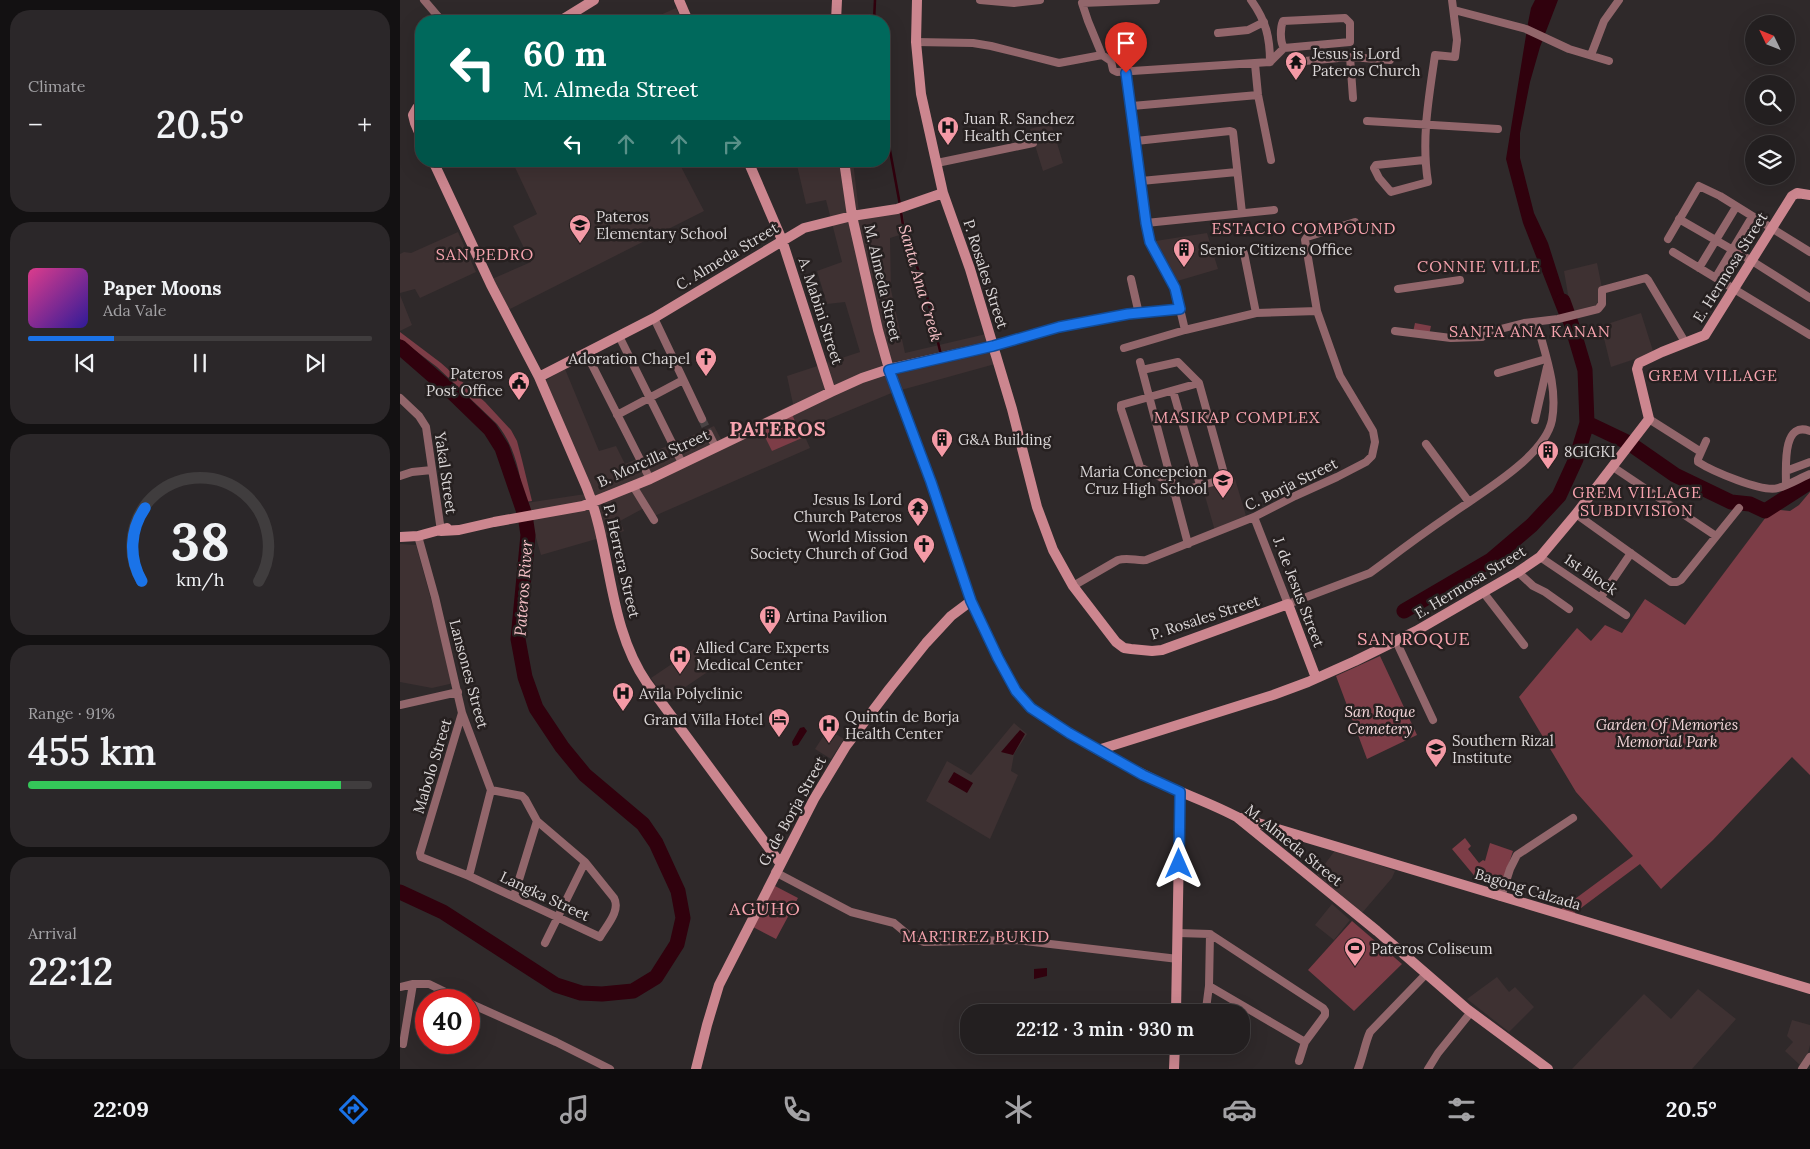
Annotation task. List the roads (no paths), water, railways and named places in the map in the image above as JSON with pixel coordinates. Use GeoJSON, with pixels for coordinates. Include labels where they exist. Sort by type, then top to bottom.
{"type":"FeatureCollection","features":[{"type":"Feature","properties":{"kind":"street"},"geometry":{"type":"LineString","coordinates":[[424,0],[437,15]]}},
{"type":"Feature","properties":{"kind":"street"},"geometry":{"type":"LineString","coordinates":[[570,15],[594,0]]}},
{"type":"Feature","properties":{"kind":"street"},"geometry":{"type":"LineString","coordinates":[[679,0],[685,15]]}},
{"type":"Feature","properties":{"kind":"street"},"geometry":{"type":"LineString","coordinates":[[836,15],[837,0]]}},
{"type":"Feature","properties":{"kind":"street","name":"P. Rosales Street"},"geometry":{"type":"LineString","coordinates":[[917,0],[916,42],[921,94],[943,193],[970,269],[1028,465],[1037,507],[1053,550],[1073,586],[1116,642],[1124,648],[1142,651],[1162,650],[1370,573],[1514,469],[1542,443],[1548,433],[1554,404],[1553,387],[1536,323]]}},
{"type":"Feature","properties":{"kind":"street"},"geometry":{"type":"LineString","coordinates":[[980,0],[1014,3],[1040,0]]}},
{"type":"Feature","properties":{"kind":"street"},"geometry":{"type":"LineString","coordinates":[[1156,0],[1082,3],[1102,55],[1111,62],[1113,70],[1126,73],[1270,62],[1284,48],[1350,42],[1350,24],[1345,18],[1283,22],[1281,29],[1282,46],[1284,48]]}},
{"type":"Feature","properties":{"kind":"street"},"geometry":{"type":"LineString","coordinates":[[1251,0],[1261,13],[1264,22],[1270,43],[1270,62]]}},
{"type":"Feature","properties":{"kind":"street"},"geometry":{"type":"LineString","coordinates":[[1424,160],[1376,165],[1374,168],[1387,190],[1393,192],[1404,187],[1428,182],[1424,160],[1425,126],[1435,55],[1455,58],[1457,40],[1452,0]]}},
{"type":"Feature","properties":{"kind":"street"},"geometry":{"type":"LineString","coordinates":[[1591,55],[1604,21],[1619,0]]}},
{"type":"Feature","properties":{"kind":"street"},"geometry":{"type":"LineString","coordinates":[[1454,10],[1526,29],[1569,49],[1609,62]]}},
{"type":"Feature","properties":{"kind":"street"},"geometry":{"type":"LineString","coordinates":[[1218,33],[1248,30],[1264,22]]}},
{"type":"Feature","properties":{"kind":"street"},"geometry":{"type":"LineString","coordinates":[[916,42],[991,46],[1059,63],[1102,55]]}},
{"type":"Feature","properties":{"kind":"street"},"geometry":{"type":"LineString","coordinates":[[1293,62],[1350,56],[1390,60]]}},
{"type":"Feature","properties":{"kind":"street"},"geometry":{"type":"LineString","coordinates":[[1350,56],[1353,98]]}},
{"type":"Feature","properties":{"kind":"street"},"geometry":{"type":"LineString","coordinates":[[1255,64],[1258,95],[1271,160]]}},
{"type":"Feature","properties":{"kind":"street"},"geometry":{"type":"LineString","coordinates":[[1126,73],[1150,242],[1175,288],[1185,330]]}},
{"type":"Feature","properties":{"kind":"street"},"geometry":{"type":"LineString","coordinates":[[1132,106],[1258,95]]}},
{"type":"Feature","properties":{"kind":"street"},"geometry":{"type":"LineString","coordinates":[[1367,121],[1498,129]]}},
{"type":"Feature","properties":{"kind":"street"},"geometry":{"type":"LineString","coordinates":[[1136,142],[1230,130],[1234,134],[1242,213]]}},
{"type":"Feature","properties":{"kind":"street"},"geometry":{"type":"LineString","coordinates":[[937,163],[1033,143]]}},
{"type":"Feature","properties":{"kind":"street","name":"P. Herrera Street"},"geometry":{"type":"LineString","coordinates":[[436,167],[491,285],[539,377],[592,501],[611,590],[624,635],[637,667],[778,868]]}},
{"type":"Feature","properties":{"kind":"street","name":"A. Mabini Street"},"geometry":{"type":"LineString","coordinates":[[751,167],[782,240],[831,392]]}},
{"type":"Feature","properties":{"kind":"street","name":"M. Almeda Street"},"geometry":{"type":"LineString","coordinates":[[845,167],[852,216],[889,370],[931,482],[971,601],[1016,691],[1038,713],[1098,750],[1143,775],[1221,808],[1237,817],[1471,1012],[1548,1069]]}},
{"type":"Feature","properties":{"kind":"street"},"geometry":{"type":"LineString","coordinates":[[1141,181],[1237,172]]}},
{"type":"Feature","properties":{"kind":"street"},"geometry":{"type":"LineString","coordinates":[[1668,240],[1699,186],[1810,252]]}},
{"type":"Feature","properties":{"kind":"street","name":"C. Almeda Street"},"geometry":{"type":"LineString","coordinates":[[539,377],[654,318],[804,228],[852,216],[897,209],[943,193]]}},
{"type":"Feature","properties":{"kind":"street","name":"E. Hermosa Street"},"geometry":{"type":"LineString","coordinates":[[1098,750],[1273,695],[1355,662],[1483,592],[1540,557],[1576,514],[1649,419],[1637,369],[1638,366],[1645,360],[1705,335],[1792,196],[1797,193],[1810,195]]}},
{"type":"Feature","properties":{"kind":"street"},"geometry":{"type":"LineString","coordinates":[[1699,268],[1736,207]]}},
{"type":"Feature","properties":{"kind":"street"},"geometry":{"type":"LineString","coordinates":[[1146,223],[1274,210]]}},
{"type":"Feature","properties":{"kind":"street"},"geometry":{"type":"LineString","coordinates":[[1716,278],[1752,217]]}},
{"type":"Feature","properties":{"kind":"street"},"geometry":{"type":"LineString","coordinates":[[1679,219],[1752,261],[1810,298]]}},
{"type":"Feature","properties":{"kind":"street","name":"C. Borja Street"},"geometry":{"type":"LineString","coordinates":[[1073,586],[1118,560],[1124,558],[1140,561],[1146,560],[1254,517],[1366,462],[1374,450],[1376,442],[1373,431],[1340,376],[1317,312],[1310,276],[1306,238],[1355,222]]}},
{"type":"Feature","properties":{"kind":"street"},"geometry":{"type":"LineString","coordinates":[[1244,252],[1247,276],[1256,313]]}},
{"type":"Feature","properties":{"kind":"street"},"geometry":{"type":"LineString","coordinates":[[1674,252],[1810,335]]}},
{"type":"Feature","properties":{"kind":"street"},"geometry":{"type":"LineString","coordinates":[[1395,332],[1451,338],[1482,337],[1485,333],[1524,323],[1536,323],[1600,308],[1602,304],[1602,290],[1647,278],[1685,342]]}},
{"type":"Feature","properties":{"kind":"street"},"geometry":{"type":"LineString","coordinates":[[1131,279],[1139,314]]}},
{"type":"Feature","properties":{"kind":"street"},"geometry":{"type":"LineString","coordinates":[[1398,289],[1460,280]]}},
{"type":"Feature","properties":{"kind":"street"},"geometry":{"type":"LineString","coordinates":[[993,346],[1059,327],[1180,309]]}},
{"type":"Feature","properties":{"kind":"street"},"geometry":{"type":"LineString","coordinates":[[1124,348],[1185,330],[1256,313],[1317,312]]}},
{"type":"Feature","properties":{"kind":"street"},"geometry":{"type":"LineString","coordinates":[[654,318],[702,419]]}},
{"type":"Feature","properties":{"kind":"street"},"geometry":{"type":"LineString","coordinates":[[618,336],[682,463]]}},
{"type":"Feature","properties":{"kind":"street","name":"B. Morcilla Street"},"geometry":{"type":"LineString","coordinates":[[400,537],[418,536],[440,531],[457,524],[543,510],[581,500],[592,501],[650,479],[715,446],[862,378],[993,346]]}},
{"type":"Feature","properties":{"kind":"street"},"geometry":{"type":"LineString","coordinates":[[586,353],[650,479]]}},
{"type":"Feature","properties":{"kind":"street"},"geometry":{"type":"LineString","coordinates":[[1173,492],[1224,479],[1225,477],[1199,382],[1178,362],[1141,366],[1170,482],[1188,544]]}},
{"type":"Feature","properties":{"kind":"street"},"geometry":{"type":"LineString","coordinates":[[1498,373],[1547,362],[1535,420]]}},
{"type":"Feature","properties":{"kind":"street"},"geometry":{"type":"LineString","coordinates":[[617,414],[683,380]]}},
{"type":"Feature","properties":{"kind":"street"},"geometry":{"type":"LineString","coordinates":[[1170,482],[1140,467],[1121,405],[1199,382]]}},
{"type":"Feature","properties":{"kind":"street"},"geometry":{"type":"LineString","coordinates":[[1173,390],[1200,485]]}},
{"type":"Feature","properties":{"kind":"street","name":"Yakal Street"},"geometry":{"type":"LineString","coordinates":[[400,398],[419,416],[426,427],[440,531]]}},
{"type":"Feature","properties":{"kind":"street"},"geometry":{"type":"LineString","coordinates":[[1649,419],[1701,452]]}},
{"type":"Feature","properties":{"kind":"street"},"geometry":{"type":"LineString","coordinates":[[1786,485],[1789,440],[1798,430],[1803,428],[1810,431]]}},
{"type":"Feature","properties":{"kind":"street"},"geometry":{"type":"LineString","coordinates":[[709,434],[715,446]]}},
{"type":"Feature","properties":{"kind":"street"},"geometry":{"type":"LineString","coordinates":[[1706,441],[1698,462],[1741,481],[1765,489],[1778,489],[1810,474]]}},
{"type":"Feature","properties":{"kind":"street"},"geometry":{"type":"LineString","coordinates":[[1426,444],[1469,502]]}},
{"type":"Feature","properties":{"kind":"street"},"geometry":{"type":"LineString","coordinates":[[1786,471],[1810,462]]}},
{"type":"Feature","properties":{"kind":"street"},"geometry":{"type":"LineString","coordinates":[[1613,467],[1716,536]]}},
{"type":"Feature","properties":{"kind":"street"},"geometry":{"type":"LineString","coordinates":[[400,476],[412,472],[432,470]]}},
{"type":"Feature","properties":{"kind":"street"},"geometry":{"type":"LineString","coordinates":[[633,486],[654,520]]}},
{"type":"Feature","properties":{"kind":"street"},"geometry":{"type":"LineString","coordinates":[[1576,514],[1671,582],[1676,582],[1682,580],[1739,508]]}},
{"type":"Feature","properties":{"kind":"street","name":"J. de Jesus Street"},"geometry":{"type":"LineString","coordinates":[[1254,517],[1316,678]]}},
{"type":"Feature","properties":{"kind":"street","name":"Lansones Street"},"geometry":{"type":"LineString","coordinates":[[418,536],[435,597],[462,713],[491,790]]}},
{"type":"Feature","properties":{"kind":"street"},"geometry":{"type":"LineString","coordinates":[[1600,597],[1631,553]]}},
{"type":"Feature","properties":{"kind":"street","name":"1st Block"},"geometry":{"type":"LineString","coordinates":[[1540,557],[1626,615]]}},
{"type":"Feature","properties":{"kind":"street"},"geometry":{"type":"LineString","coordinates":[[1518,572],[1533,586],[1569,609]]}},
{"type":"Feature","properties":{"kind":"street"},"geometry":{"type":"LineString","coordinates":[[1483,592],[1524,645]]}},
{"type":"Feature","properties":{"kind":"street","name":"G. de Borja Street"},"geometry":{"type":"LineString","coordinates":[[696,1069],[719,985],[814,799],[846,746],[868,715],[926,643],[951,616],[971,601]]}},
{"type":"Feature","properties":{"kind":"street"},"geometry":{"type":"LineString","coordinates":[[1396,641],[1434,720]]}},
{"type":"Feature","properties":{"kind":"street"},"geometry":{"type":"LineString","coordinates":[[401,708],[458,692]]}},
{"type":"Feature","properties":{"kind":"street","name":"Mabolo Street"},"geometry":{"type":"LineString","coordinates":[[420,855],[462,713]]}},
{"type":"Feature","properties":{"kind":"street"},"geometry":{"type":"LineString","coordinates":[[469,876],[491,790]]}},
{"type":"Feature","properties":{"kind":"street","name":"Langka Street"},"geometry":{"type":"LineString","coordinates":[[420,855],[422,858],[469,876],[600,937],[617,909],[617,903],[614,898],[585,862],[537,821],[528,802],[522,796],[491,790]]}},
{"type":"Feature","properties":{"kind":"street"},"geometry":{"type":"LineString","coordinates":[[1177,1004],[1180,792]]}},
{"type":"Feature","properties":{"kind":"street","name":"Bagong Calzada"},"geometry":{"type":"LineString","coordinates":[[1237,817],[1810,990]]}},
{"type":"Feature","properties":{"kind":"street"},"geometry":{"type":"LineString","coordinates":[[1502,897],[1510,869],[1517,855],[1573,818]]}},
{"type":"Feature","properties":{"kind":"street"},"geometry":{"type":"LineString","coordinates":[[514,896],[537,821]]}},
{"type":"Feature","properties":{"kind":"street"},"geometry":{"type":"LineString","coordinates":[[545,943],[585,862]]}},
{"type":"Feature","properties":{"kind":"street"},"geometry":{"type":"LineString","coordinates":[[778,868],[851,912],[894,923],[917,940],[934,942],[1016,940],[1178,959]]}},
{"type":"Feature","properties":{"kind":"street"},"geometry":{"type":"LineString","coordinates":[[1178,933],[1210,934],[1325,1011],[1305,1042],[1300,1061]]}},
{"type":"Feature","properties":{"kind":"street"},"geometry":{"type":"LineString","coordinates":[[1207,1004],[1210,934]]}},
{"type":"Feature","properties":{"kind":"street"},"geometry":{"type":"LineString","coordinates":[[1358,1069],[1370,1032],[1426,974]]}},
{"type":"Feature","properties":{"kind":"street"},"geometry":{"type":"LineString","coordinates":[[403,1044],[413,984]]}},
{"type":"Feature","properties":{"kind":"street"},"geometry":{"type":"LineString","coordinates":[[400,987],[413,984],[429,984],[439,989]]}},
{"type":"Feature","properties":{"kind":"street"},"geometry":{"type":"LineString","coordinates":[[1209,986],[1305,1042]]}},
{"type":"Feature","properties":{"kind":"street"},"geometry":{"type":"LineString","coordinates":[[480,1008],[610,1069]]}},
{"type":"Feature","properties":{"kind":"street"},"geometry":{"type":"LineString","coordinates":[[1428,1069],[1438,1053],[1471,1012]]}},
{"type":"Feature","properties":{"kind":"street"},"geometry":{"type":"LineString","coordinates":[[1174,1069],[1175,1054]]}},
{"type":"Feature","properties":{"kind":"street"},"geometry":{"type":"LineString","coordinates":[[1802,1069],[1810,1057]]}},
{"type":"Feature","properties":{"kind":"waterway","name":"Santa Ana Creek"},"geometry":{"type":"LineString","coordinates":[[874,15],[875,0]]}},
{"type":"Feature","properties":{"kind":"waterway","name":"Santa Ana Creek"},"geometry":{"type":"LineString","coordinates":[[890,151],[900,205]]}},
{"type":"Feature","properties":{"kind":"waterway","name":"Santa Ana Creek"},"geometry":{"type":"LineString","coordinates":[[901,212],[904,232],[925,288],[941,355]]}},
{"type":"Feature","properties":{"kind":"waterway","name":"Santa Ana Creek"},"geometry":{"type":"LineString","coordinates":[[1404,611],[1491,560],[1532,525],[1559,496],[1576,459],[1587,423],[1585,370],[1563,301]]}},
{"type":"Feature","properties":{"kind":"waterway","name":"Pateros River"},"geometry":{"type":"LineString","coordinates":[[400,347],[455,395],[490,429],[502,448],[525,515],[528,535],[518,639],[525,677],[536,708],[562,747],[585,775],[643,824],[656,843],[678,891],[683,918],[677,944],[656,977],[633,991],[602,994],[581,993],[556,985],[443,912],[400,892]]}},
{"type":"Feature","properties":{"kind":"waterway"},"geometry":{"type":"LineString","coordinates":[[1587,423],[1629,443],[1675,475],[1731,502],[1750,504],[1765,511],[1810,482]]}},
{"type":"Feature","properties":{"kind":"tunnel"},"geometry":{"type":"LineString","coordinates":[[702,419],[709,434]]}},
{"type":"Feature","properties":{"kind":"place","name":"Jesus is Lord Pateros Church"},"geometry":{"type":"Point","coordinates":[1296,81]}},
{"type":"Feature","properties":{"kind":"place","name":"Juan R. Sanchez Health Center"},"geometry":{"type":"Point","coordinates":[948,146]}},
{"type":"Feature","properties":{"kind":"place","name":"Pateros Elementary School"},"geometry":{"type":"Point","coordinates":[580,244]}},
{"type":"Feature","properties":{"kind":"place","name":"Senior Citizens Office"},"geometry":{"type":"Point","coordinates":[1184,268]}},
{"type":"Feature","properties":{"kind":"place","name":"Adoration Chapel"},"geometry":{"type":"Point","coordinates":[706,377]}},
{"type":"Feature","properties":{"kind":"place","name":"Pateros Post Office"},"geometry":{"type":"Point","coordinates":[519,401]}},
{"type":"Feature","properties":{"kind":"place","name":"G&A Building"},"geometry":{"type":"Point","coordinates":[942,458]}},
{"type":"Feature","properties":{"kind":"place","name":"8GIGKI"},"geometry":{"type":"Point","coordinates":[1548,470]}},
{"type":"Feature","properties":{"kind":"place","name":"Maria Concepcion Cruz High School"},"geometry":{"type":"Point","coordinates":[1223,499]}},
{"type":"Feature","properties":{"kind":"place","name":"Jesus Is Lord Church Pateros"},"geometry":{"type":"Point","coordinates":[918,527]}},
{"type":"Feature","properties":{"kind":"place","name":"World Mission Society Church of God"},"geometry":{"type":"Point","coordinates":[924,564]}},
{"type":"Feature","properties":{"kind":"place","name":"Artina Pavilion"},"geometry":{"type":"Point","coordinates":[770,635]}},
{"type":"Feature","properties":{"kind":"place","name":"Allied Care Experts Medical Center"},"geometry":{"type":"Point","coordinates":[680,675]}},
{"type":"Feature","properties":{"kind":"place","name":"Avila Polyclinic"},"geometry":{"type":"Point","coordinates":[623,712]}},
{"type":"Feature","properties":{"kind":"place","name":"Grand Villa Hotel"},"geometry":{"type":"Point","coordinates":[779,738]}},
{"type":"Feature","properties":{"kind":"place","name":"Quintin de Borja Health Center"},"geometry":{"type":"Point","coordinates":[829,744]}},
{"type":"Feature","properties":{"kind":"place","name":"Southern Rizal Institute"},"geometry":{"type":"Point","coordinates":[1436,768]}},
{"type":"Feature","properties":{"kind":"place","name":"Pateros Coliseum"},"geometry":{"type":"Point","coordinates":[1355,967]}},
{"type":"Feature","properties":{"kind":"district","name":"ESTACIO COMPOUND"},"geometry":{"type":"Point","coordinates":[1304,228]}},
{"type":"Feature","properties":{"kind":"district","name":"SAN PEDRO"},"geometry":{"type":"Point","coordinates":[485,254]}},
{"type":"Feature","properties":{"kind":"district","name":"CONNIE VILLE"},"geometry":{"type":"Point","coordinates":[1479,266]}},
{"type":"Feature","properties":{"kind":"district","name":"SANTA ANA KANAN"},"geometry":{"type":"Point","coordinates":[1530,331]}},
{"type":"Feature","properties":{"kind":"district","name":"GREM VILLAGE"},"geometry":{"type":"Point","coordinates":[1713,375]}},
{"type":"Feature","properties":{"kind":"district","name":"MASIKAP COMPLEX"},"geometry":{"type":"Point","coordinates":[1237,417]}},
{"type":"Feature","properties":{"kind":"district","name":"PATEROS"},"geometry":{"type":"Point","coordinates":[778,428]}},
{"type":"Feature","properties":{"kind":"district","name":"GREM VILLAGE SUBDIVISION"},"geometry":{"type":"Point","coordinates":[1637,501]}},
{"type":"Feature","properties":{"kind":"district","name":"SAN ROQUE"},"geometry":{"type":"Point","coordinates":[1414,638]}},
{"type":"Feature","properties":{"kind":"district","name":"AGUHO"},"geometry":{"type":"Point","coordinates":[765,908]}},
{"type":"Feature","properties":{"kind":"district","name":"MARTIREZ BUKID"},"geometry":{"type":"Point","coordinates":[976,936]}},
{"type":"Feature","properties":{"kind":"park label","name":"San Roque Cemetery"},"geometry":{"type":"Point","coordinates":[1380,720]}},
{"type":"Feature","properties":{"kind":"park label","name":"Garden Of Memories Memorial Park"},"geometry":{"type":"Point","coordinates":[1667,732]}}]}
